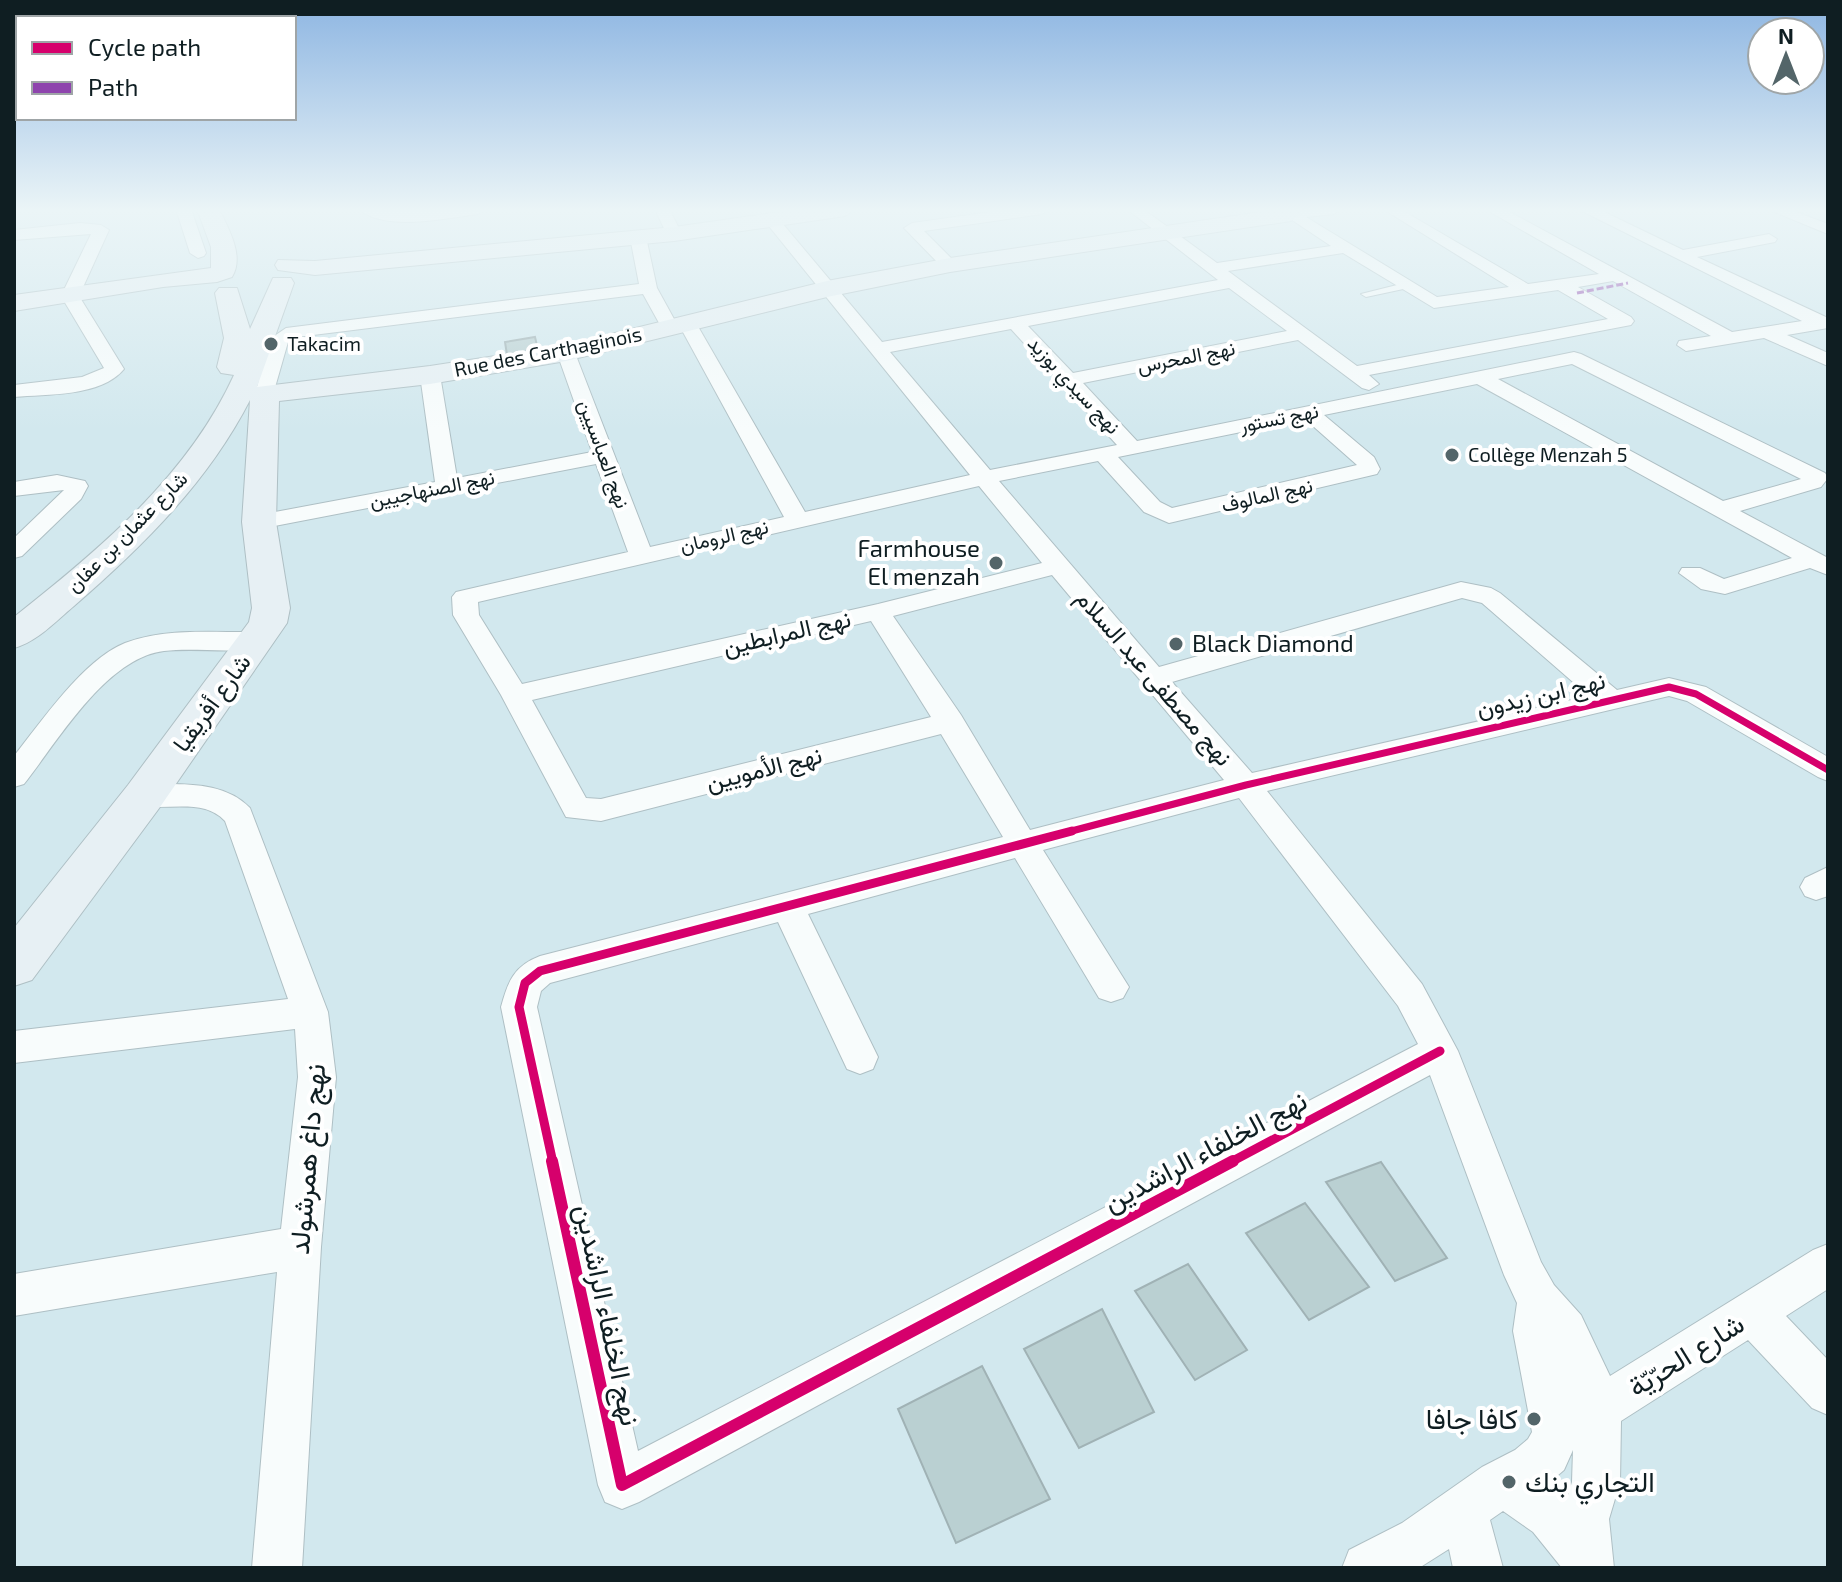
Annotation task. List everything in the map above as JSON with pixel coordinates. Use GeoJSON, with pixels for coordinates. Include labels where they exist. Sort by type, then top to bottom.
{"type":"FeatureCollection","features":[{"type":"Feature","properties":{"kind":"main road"},"geometry":{"type":"LineString","coordinates":[[14,303],[147,283]]}},
{"type":"Feature","properties":{"kind":"main road"},"geometry":{"type":"LineString","coordinates":[[96,292],[212,283]]}},
{"type":"Feature","properties":{"kind":"main road","name":"شارع عثمان بن عفان"},"geometry":{"type":"LineString","coordinates":[[14,618],[114,528],[160,479],[207,417],[221,394],[238,348],[239,328],[221,283]]}},
{"type":"Feature","properties":{"kind":"main road"},"geometry":{"type":"LineString","coordinates":[[225,283],[262,290],[262,283]]}},
{"type":"Feature","properties":{"kind":"main road","name":"شارع عثمان بن عفان"},"geometry":{"type":"LineString","coordinates":[[14,636],[133,531],[175,488],[198,458],[244,385],[263,322],[263,283]]}},
{"type":"Feature","properties":{"kind":"main road","name":"Rue des Carthaginois"},"geometry":{"type":"LineString","coordinates":[[265,394],[430,375],[566,353],[859,283]]}},
{"type":"Feature","properties":{"kind":"main road","name":"شارع أفريقيا"},"geometry":{"type":"LineString","coordinates":[[14,965],[259,640],[271,616],[259,522],[265,394]]}},
{"type":"Feature","properties":{"kind":"street"},"geometry":{"type":"LineString","coordinates":[[14,391],[92,381],[113,372],[70,296],[76,283]]}},
{"type":"Feature","properties":{"kind":"street"},"geometry":{"type":"LineString","coordinates":[[647,283],[678,326],[797,519]]}},
{"type":"Feature","properties":{"kind":"street","name":"نهج مصطفى عبد السلام"},"geometry":{"type":"LineString","coordinates":[[822,283],[880,348],[1057,566],[1246,785],[1410,995],[1440,1051],[1525,1275],[1539,1300],[1566,1330],[1584,1366],[1598,1409],[1596,1482],[1585,1519],[1589,1567]]}},
{"type":"Feature","properties":{"kind":"street"},"geometry":{"type":"LineString","coordinates":[[880,348],[1229,283]]}},
{"type":"Feature","properties":{"kind":"street"},"geometry":{"type":"LineString","coordinates":[[1234,283],[1387,397]]}},
{"type":"Feature","properties":{"kind":"street"},"geometry":{"type":"LineString","coordinates":[[1400,283],[1434,303],[1569,283]]}},
{"type":"Feature","properties":{"kind":"street"},"geometry":{"type":"LineString","coordinates":[[1514,283],[1526,290]]}},
{"type":"Feature","properties":{"kind":"street"},"geometry":{"type":"LineString","coordinates":[[1628,283],[1729,338]]}},
{"type":"Feature","properties":{"kind":"street"},"geometry":{"type":"LineString","coordinates":[[1740,283],[1825,323]]}},
{"type":"Feature","properties":{"kind":"street"},"geometry":{"type":"LineString","coordinates":[[1353,372],[1625,321],[1561,284]]}},
{"type":"Feature","properties":{"kind":"street"},"geometry":{"type":"LineString","coordinates":[[265,394],[279,339],[292,332],[648,288]]}},
{"type":"Feature","properties":{"kind":"street","name":"نهج سيدي بوزيد"},"geometry":{"type":"LineString","coordinates":[[1016,323],[1132,448]]}},
{"type":"Feature","properties":{"kind":"street"},"geometry":{"type":"LineString","coordinates":[[1686,345],[1825,323]]}},
{"type":"Feature","properties":{"kind":"street"},"geometry":{"type":"LineString","coordinates":[[1768,333],[1828,360]]}},
{"type":"Feature","properties":{"kind":"street","name":"نهج المحرس"},"geometry":{"type":"LineString","coordinates":[[1069,380],[1302,334]]}},
{"type":"Feature","properties":{"kind":"street","name":"نهج العباسيين"},"geometry":{"type":"LineString","coordinates":[[566,353],[641,555]]}},
{"type":"Feature","properties":{"kind":"street","name":"نهج تستور"},"geometry":{"type":"LineString","coordinates":[[984,478],[1574,358],[1817,478],[1813,482],[1721,509]]}},
{"type":"Feature","properties":{"kind":"street"},"geometry":{"type":"LineString","coordinates":[[430,375],[447,486]]}},
{"type":"Feature","properties":{"kind":"street"},"geometry":{"type":"LineString","coordinates":[[1479,377],[1820,563]]}},
{"type":"Feature","properties":{"kind":"street","name":"نهج المالوف"},"geometry":{"type":"LineString","coordinates":[[1103,454],[1152,507],[1169,516],[1369,469],[1366,462],[1309,412]]}},
{"type":"Feature","properties":{"kind":"street","name":"نهج الصنهاجيين"},"geometry":{"type":"LineString","coordinates":[[259,522],[604,456]]}},
{"type":"Feature","properties":{"kind":"street","name":"نهج الرومان"},"geometry":{"type":"LineString","coordinates":[[515,695],[466,615],[465,597],[984,478]]}},
{"type":"Feature","properties":{"kind":"street"},"geometry":{"type":"LineString","coordinates":[[14,489],[69,483],[77,486],[73,494],[14,551]]}},
{"type":"Feature","properties":{"kind":"street"},"geometry":{"type":"LineString","coordinates":[[1691,573],[1710,584],[1725,587],[1820,563]]}},
{"type":"Feature","properties":{"kind":"street","name":"نهج المرابطين"},"geometry":{"type":"LineString","coordinates":[[515,695],[878,612],[1057,566]]}},
{"type":"Feature","properties":{"kind":"street"},"geometry":{"type":"LineString","coordinates":[[1153,678],[1461,590],[1470,590],[1491,598],[1610,699]]}},
{"type":"Feature","properties":{"kind":"street"},"geometry":{"type":"LineString","coordinates":[[878,612],[951,722],[1021,844],[1111,987]]}},
{"type":"Feature","properties":{"kind":"street"},"geometry":{"type":"LineString","coordinates":[[14,776],[103,670],[122,654],[148,645],[259,640]]}},
{"type":"Feature","properties":{"kind":"street","name":"نهج ابن زيدون"},"geometry":{"type":"LineString","coordinates":[[1246,785],[1669,687],[1688,691],[1828,770]]}},
{"type":"Feature","properties":{"kind":"street","name":"نهج الأمويين"},"geometry":{"type":"LineString","coordinates":[[515,695],[577,809],[601,810],[951,722]]}},
{"type":"Feature","properties":{"kind":"street","name":"نهج الخلفاء الراشدين"},"geometry":{"type":"LineString","coordinates":[[1246,785],[540,971],[525,983],[519,996],[519,1007],[622,1485],[1440,1051]]}},
{"type":"Feature","properties":{"kind":"street","name":"نهج داغ همرشولد"},"geometry":{"type":"LineString","coordinates":[[144,796],[211,799],[232,806],[239,816],[310,1012],[317,1077],[300,1247],[277,1568]]}},
{"type":"Feature","properties":{"kind":"street"},"geometry":{"type":"LineString","coordinates":[[788,907],[860,1057]]}},
{"type":"Feature","properties":{"kind":"street"},"geometry":{"type":"LineString","coordinates":[[14,1047],[310,1012]]}},
{"type":"Feature","properties":{"kind":"street"},"geometry":{"type":"LineString","coordinates":[[14,1295],[300,1247]]}},
{"type":"Feature","properties":{"kind":"street","name":"شارع الحرّيّة"},"geometry":{"type":"LineString","coordinates":[[1553,1446],[1586,1438],[1598,1409],[1828,1265]]}},
{"type":"Feature","properties":{"kind":"street"},"geometry":{"type":"LineString","coordinates":[[1367,1568],[1391,1558],[1540,1460],[1553,1446],[1555,1432],[1535,1331],[1539,1300]]}},
{"type":"Feature","properties":{"kind":"street"},"geometry":{"type":"LineString","coordinates":[[1752,1313],[1828,1392]]}},
{"type":"Feature","properties":{"kind":"street"},"geometry":{"type":"LineString","coordinates":[[1482,1498],[1528,1495],[1555,1519],[1589,1567]]}},
{"type":"Feature","properties":{"kind":"street"},"geometry":{"type":"LineString","coordinates":[[1478,1568],[1482,1498]]}},
{"type":"Feature","properties":{"kind":"lane"},"geometry":{"type":"LineString","coordinates":[[1366,294],[1405,286]]}},
{"type":"Feature","properties":{"kind":"building"},"geometry":{"type":"Polygon","coordinates":[[[535,337],[538,350],[507,355],[505,342],[535,337]]]}},
{"type":"Feature","properties":{"kind":"building"},"geometry":{"type":"Polygon","coordinates":[[[1381,1162],[1447,1258],[1395,1281],[1326,1182],[1381,1162]]]}},
{"type":"Feature","properties":{"kind":"building"},"geometry":{"type":"Polygon","coordinates":[[[1305,1203],[1369,1287],[1309,1320],[1246,1233],[1305,1203]]]}},
{"type":"Feature","properties":{"kind":"building"},"geometry":{"type":"Polygon","coordinates":[[[1188,1264],[1247,1350],[1195,1380],[1135,1291],[1188,1264]]]}},
{"type":"Feature","properties":{"kind":"building"},"geometry":{"type":"Polygon","coordinates":[[[1102,1309],[1154,1412],[1079,1448],[1024,1349],[1102,1309]]]}},
{"type":"Feature","properties":{"kind":"building"},"geometry":{"type":"Polygon","coordinates":[[[982,1366],[1050,1499],[956,1543],[898,1409],[982,1366]]]}},
{"type":"Feature","properties":{"kind":"marked path"},"geometry":{"type":"LineString","coordinates":[[1577,293],[1628,283]]}},
{"type":"Feature","properties":{"kind":"cycle path"},"geometry":{"type":"LineString","coordinates":[[1440,1051],[622,1485],[519,1007],[525,983],[540,971],[1246,785],[1669,687],[1696,694],[1828,770]]}},
{"type":"Feature","properties":{"kind":"place","name":"Takacim"},"geometry":{"type":"Point","coordinates":[271,344]}},
{"type":"Feature","properties":{"kind":"place","name":"Collège Menzah 5"},"geometry":{"type":"Point","coordinates":[1452,455]}},
{"type":"Feature","properties":{"kind":"place","name":"Farmhouse El menzah"},"geometry":{"type":"Point","coordinates":[996,563]}},
{"type":"Feature","properties":{"kind":"place","name":"Black Diamond"},"geometry":{"type":"Point","coordinates":[1176,644]}},
{"type":"Feature","properties":{"kind":"place","name":"كافا جافا"},"geometry":{"type":"Point","coordinates":[1534,1419]}},
{"type":"Feature","properties":{"kind":"place","name":"التجاري بنك"},"geometry":{"type":"Point","coordinates":[1509,1482]}}]}
